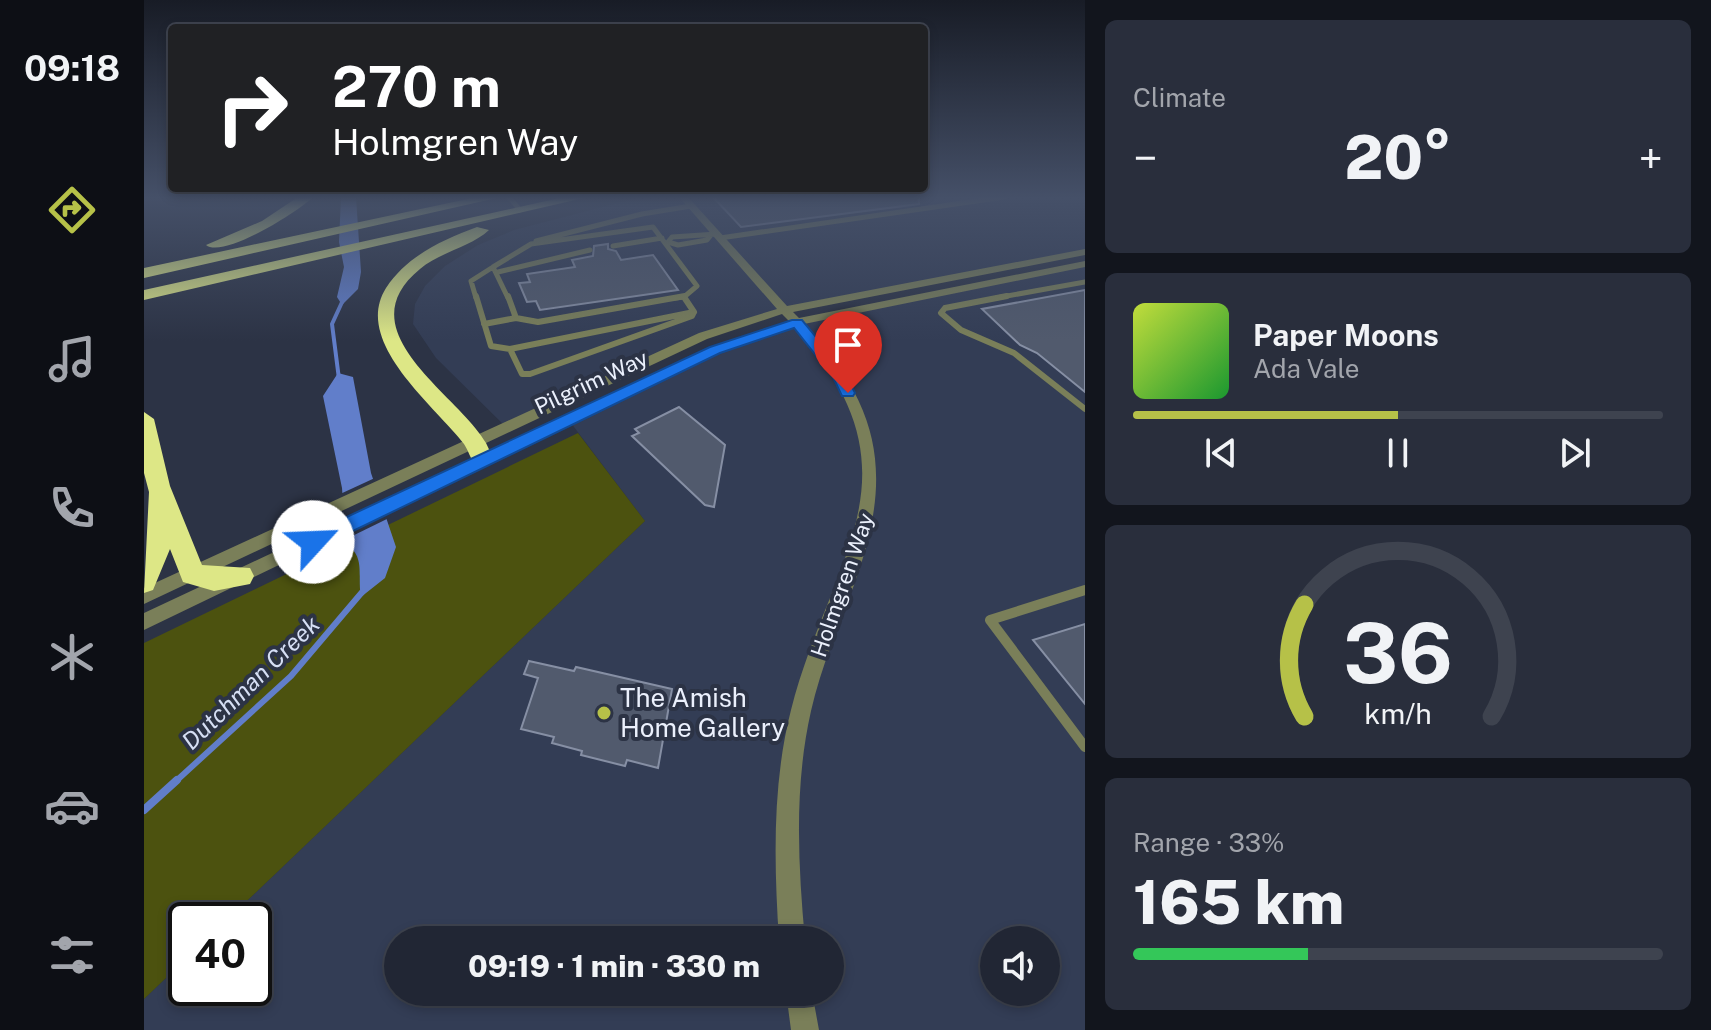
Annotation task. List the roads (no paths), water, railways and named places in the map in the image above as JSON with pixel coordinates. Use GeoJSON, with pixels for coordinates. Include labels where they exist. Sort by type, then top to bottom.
{"type":"FeatureCollection","features":[{"type":"Feature","properties":{"kind":"highway"},"geometry":{"type":"LineString","coordinates":[[144,264],[207,245]]}},
{"type":"Feature","properties":{"kind":"highway"},"geometry":{"type":"LineString","coordinates":[[144,273],[273,245]]}},
{"type":"Feature","properties":{"kind":"highway"},"geometry":{"type":"LineString","coordinates":[[144,295],[365,245]]}},
{"type":"Feature","properties":{"kind":"highway"},"geometry":{"type":"LineString","coordinates":[[448,245],[418,263],[396,284],[385,316],[391,341],[475,443],[483,460]]}},
{"type":"Feature","properties":{"kind":"highway"},"geometry":{"type":"LineString","coordinates":[[144,419],[158,486],[192,574],[214,580],[241,576]]}},
{"type":"Feature","properties":{"kind":"highway"},"geometry":{"type":"LineString","coordinates":[[144,582],[157,556],[158,486]]}},
{"type":"Feature","properties":{"kind":"street","name":"Holmgren Way"},"geometry":{"type":"LineString","coordinates":[[724,245],[791,316],[839,376],[856,409],[869,452],[872,499],[863,538],[815,663],[801,713],[792,764],[787,828],[791,926]]}},
{"type":"Feature","properties":{"kind":"street","name":"Pilgrim Way"},"geometry":{"type":"LineString","coordinates":[[144,596],[703,336],[1085,252]]}},
{"type":"Feature","properties":{"kind":"street","name":"Pilgrim Way"},"geometry":{"type":"LineString","coordinates":[[144,622],[791,316],[1085,264]]}},
{"type":"Feature","properties":{"kind":"street"},"geometry":{"type":"LineString","coordinates":[[801,1006],[805,1030]]}},
{"type":"Feature","properties":{"kind":"lane"},"geometry":{"type":"LineString","coordinates":[[530,245],[496,269],[471,281],[491,346],[510,349],[694,312]]}},
{"type":"Feature","properties":{"kind":"lane"},"geometry":{"type":"LineString","coordinates":[[548,257],[554,248],[552,245]]}},
{"type":"Feature","properties":{"kind":"lane"},"geometry":{"type":"LineString","coordinates":[[613,246],[619,245]]}},
{"type":"Feature","properties":{"kind":"lane"},"geometry":{"type":"LineString","coordinates":[[484,324],[516,318],[538,322],[684,297],[697,286],[667,245]]}},
{"type":"Feature","properties":{"kind":"lane"},"geometry":{"type":"LineString","coordinates":[[496,269],[532,266],[548,257],[590,250]]}},
{"type":"Feature","properties":{"kind":"lane"},"geometry":{"type":"LineString","coordinates":[[496,269],[516,318]]}},
{"type":"Feature","properties":{"kind":"lane"},"geometry":{"type":"LineString","coordinates":[[1085,282],[945,308],[941,313],[961,330],[1008,349],[1085,409]]}},
{"type":"Feature","properties":{"kind":"lane"},"geometry":{"type":"LineString","coordinates":[[684,297],[694,312]]}},
{"type":"Feature","properties":{"kind":"lane"},"geometry":{"type":"LineString","coordinates":[[510,349],[522,374],[530,374],[692,316],[694,312]]}},
{"type":"Feature","properties":{"kind":"lane"},"geometry":{"type":"LineString","coordinates":[[1085,590],[990,620],[994,630],[1085,747]]}},
{"type":"Feature","properties":{"kind":"water"},"geometry":{"type":"Polygon","coordinates":[[[340,245],[359,245],[361,272],[358,289],[342,305],[337,297],[344,267],[340,245]]]}},
{"type":"Feature","properties":{"kind":"water"},"geometry":{"type":"Polygon","coordinates":[[[338,373],[353,377],[371,473],[396,547],[385,578],[361,597],[358,561],[346,544],[342,488],[323,396],[338,373]]]}},
{"type":"Feature","properties":{"kind":"waterway","name":"Dutchman Creek"},"geometry":{"type":"LineString","coordinates":[[339,379],[332,324],[343,300]]}},
{"type":"Feature","properties":{"kind":"waterway","name":"Dutchman Creek"},"geometry":{"type":"LineString","coordinates":[[175,782],[291,676],[363,591]]}},
{"type":"Feature","properties":{"kind":"waterway","name":"Dutchman Creek"},"geometry":{"type":"LineString","coordinates":[[144,810],[177,780]]}},
{"type":"Feature","properties":{"kind":"place","name":"The Amish Home Gallery"},"geometry":{"type":"Point","coordinates":[604,713]}}]}
